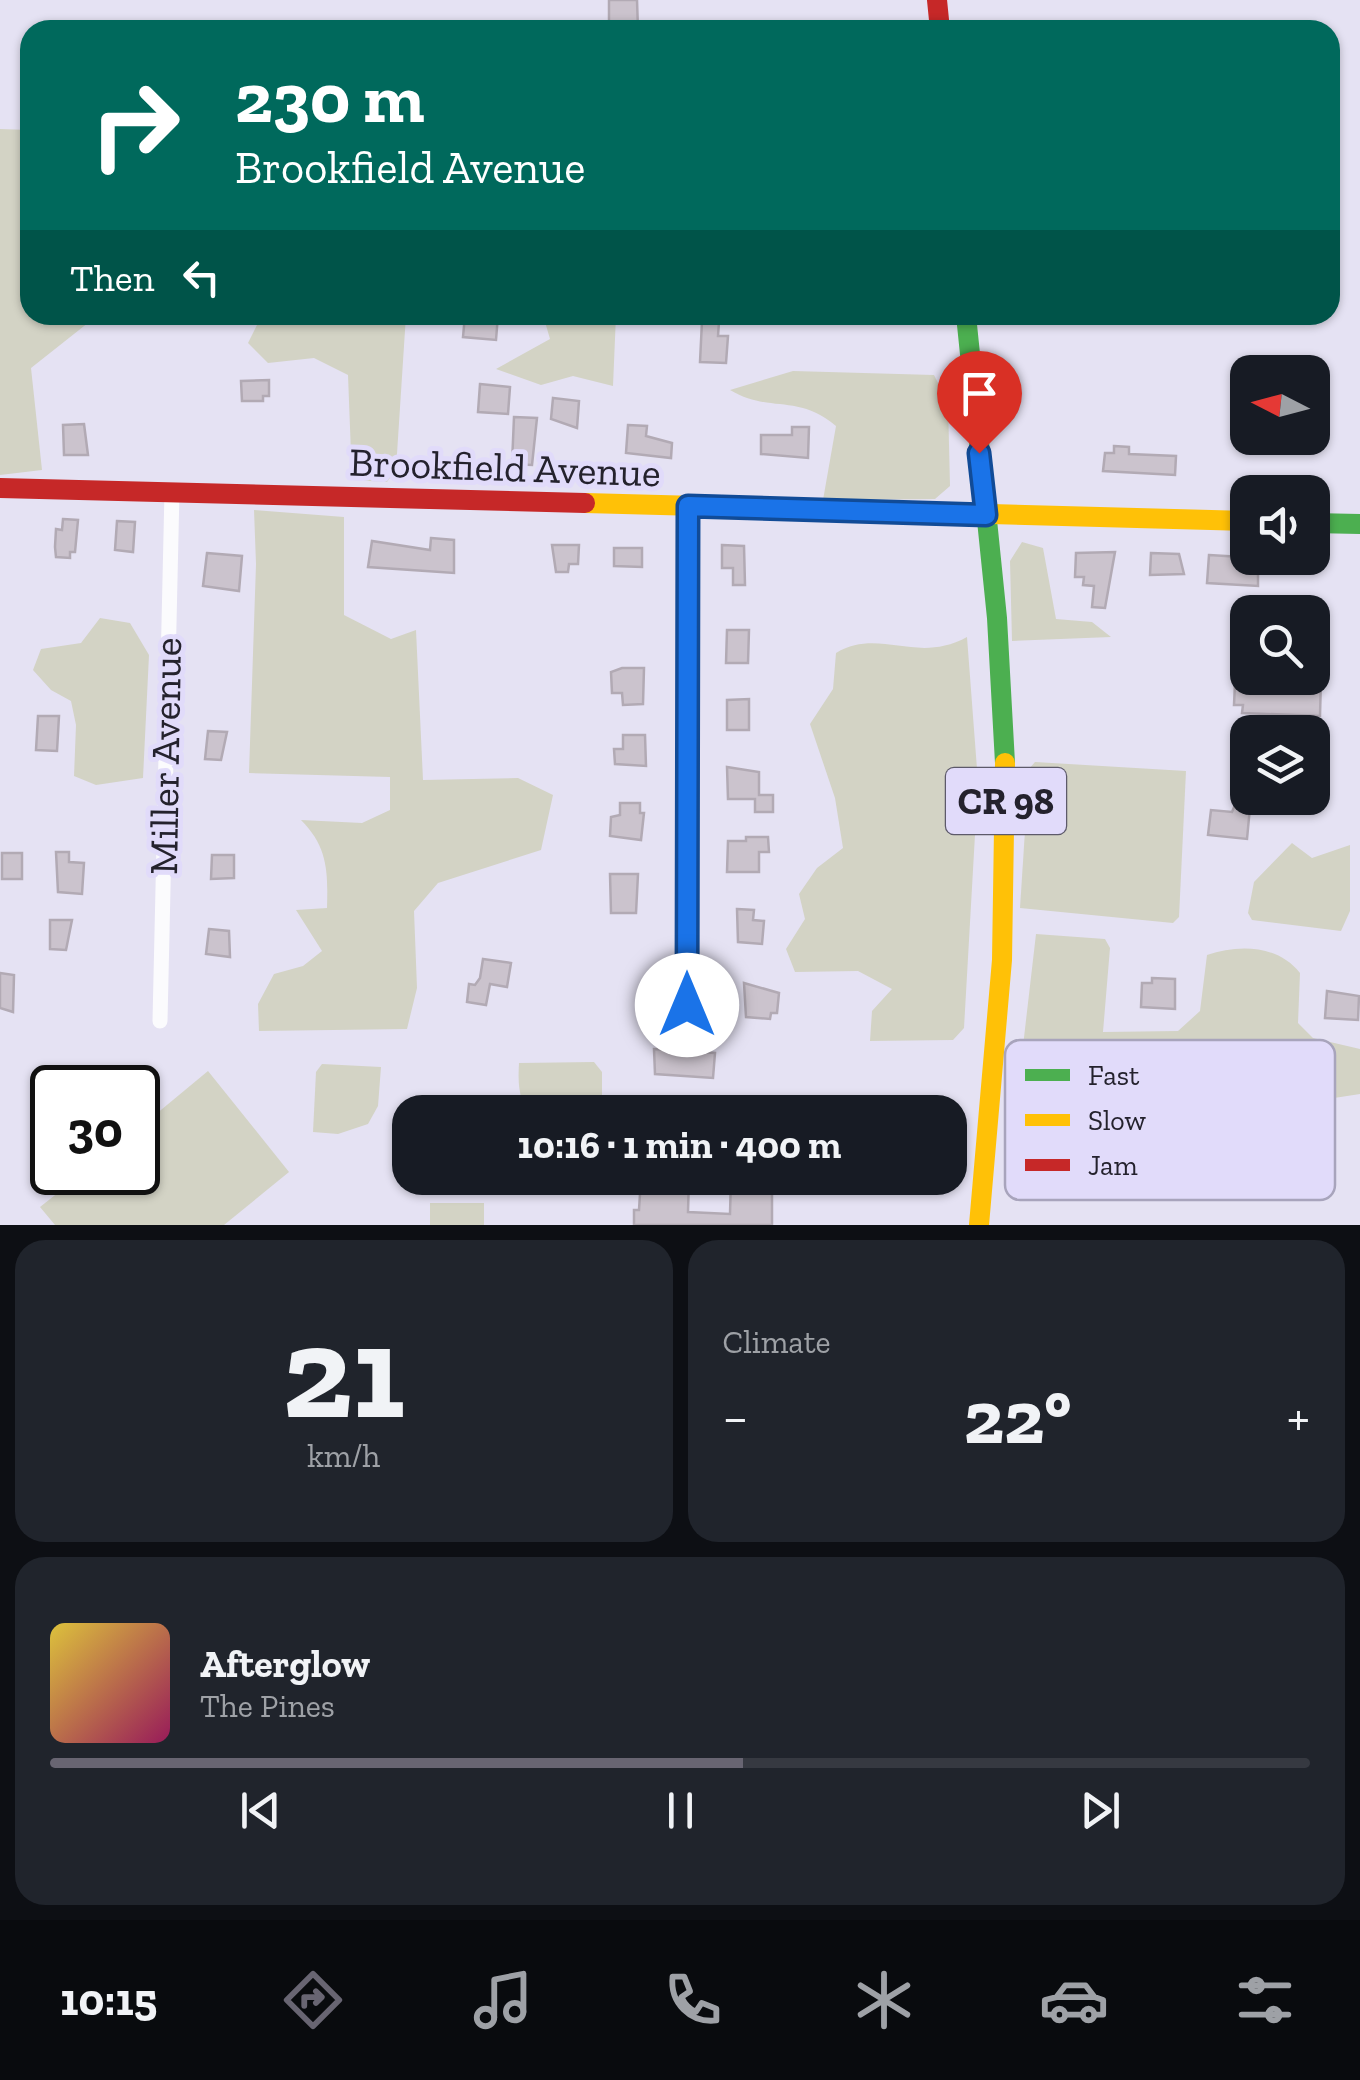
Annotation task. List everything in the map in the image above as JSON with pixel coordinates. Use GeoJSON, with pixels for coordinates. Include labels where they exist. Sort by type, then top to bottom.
{"type":"FeatureCollection","features":[{"type":"Feature","properties":{"kind":"main road","name":"CR 98"},"geometry":{"type":"LineString","coordinates":[[967,325],[1002,694],[1006,872],[979,1225]]}},
{"type":"Feature","properties":{"kind":"main road","name":"Brookfield Avenue"},"geometry":{"type":"LineString","coordinates":[[0,488],[1230,521]]}},
{"type":"Feature","properties":{"kind":"main road"},"geometry":{"type":"LineString","coordinates":[[1330,523],[1360,524]]}},
{"type":"Feature","properties":{"kind":"street","name":"Miller Avenue"},"geometry":{"type":"LineString","coordinates":[[160,1021],[172,491]]}},
{"type":"Feature","properties":{"kind":"street"},"geometry":{"type":"LineString","coordinates":[[688,506],[687,1005],[695,1024]]}},
{"type":"Feature","properties":{"kind":"shaded area"},"geometry":{"type":"Polygon","coordinates":[[[0,129],[20,130],[20,325],[85,325],[31,368],[42,470],[0,475],[0,129]]]}},
{"type":"Feature","properties":{"kind":"shaded area"},"geometry":{"type":"Polygon","coordinates":[[[257,325],[405,325],[396,469],[387,482],[352,480],[348,375],[314,358],[268,363],[248,343],[257,325]]]}},
{"type":"Feature","properties":{"kind":"shaded area"},"geometry":{"type":"Polygon","coordinates":[[[546,325],[616,325],[613,386],[573,376],[541,385],[496,369],[550,339],[546,325]]]}},
{"type":"Feature","properties":{"kind":"shaded area"},"geometry":{"type":"Polygon","coordinates":[[[793,371],[934,375],[948,403],[950,486],[935,499],[823,500],[836,426],[808,410],[758,401],[730,390],[793,371]]]}},
{"type":"Feature","properties":{"kind":"shaded area"},"geometry":{"type":"Polygon","coordinates":[[[254,510],[344,517],[344,615],[391,639],[416,630],[423,780],[518,778],[553,795],[541,850],[438,883],[414,911],[417,988],[407,1029],[259,1031],[258,1004],[274,974],[303,966],[322,951],[296,910],[327,908],[321,850],[301,820],[362,823],[390,810],[390,777],[249,773],[256,564],[254,510]]]}},
{"type":"Feature","properties":{"kind":"shaded area"},"geometry":{"type":"Polygon","coordinates":[[[1022,542],[1043,548],[1056,619],[1092,622],[1111,637],[1012,641],[1010,561],[1022,542]]]}},
{"type":"Feature","properties":{"kind":"shaded area"},"geometry":{"type":"Polygon","coordinates":[[[100,618],[130,623],[149,655],[143,778],[96,785],[74,776],[76,725],[71,701],[51,690],[33,670],[41,649],[81,643],[100,618]]]}},
{"type":"Feature","properties":{"kind":"shaded area"},"geometry":{"type":"Polygon","coordinates":[[[967,637],[978,782],[964,1028],[953,1040],[870,1041],[872,1011],[892,989],[858,971],[795,972],[786,949],[805,919],[799,894],[817,868],[843,848],[835,798],[810,724],[833,689],[836,653],[868,643],[931,648],[967,637]]]}},
{"type":"Feature","properties":{"kind":"shaded area"},"geometry":{"type":"Polygon","coordinates":[[[1035,762],[1186,771],[1179,917],[1173,923],[1020,908],[1029,769],[1035,762]]]}},
{"type":"Feature","properties":{"kind":"shaded area"},"geometry":{"type":"Polygon","coordinates":[[[1292,843],[1312,858],[1350,845],[1350,911],[1341,931],[1252,920],[1248,913],[1254,882],[1292,843]]]}},
{"type":"Feature","properties":{"kind":"shaded area"},"geometry":{"type":"Polygon","coordinates":[[[1036,934],[1105,939],[1110,948],[1103,1032],[1178,1031],[1200,1011],[1207,955],[1245,948],[1281,957],[1300,973],[1298,1023],[1313,1038],[1322,1040],[1024,1040],[1036,934]]]}},
{"type":"Feature","properties":{"kind":"shaded area"},"geometry":{"type":"Polygon","coordinates":[[[1335,1043],[1360,1049],[1360,1094],[1335,1098],[1335,1043]]]}},
{"type":"Feature","properties":{"kind":"shaded area"},"geometry":{"type":"Polygon","coordinates":[[[594,1062],[602,1072],[602,1095],[520,1095],[519,1063],[594,1062]]]}},
{"type":"Feature","properties":{"kind":"shaded area"},"geometry":{"type":"Polygon","coordinates":[[[322,1064],[381,1067],[378,1106],[368,1124],[338,1134],[313,1132],[316,1072],[322,1064]]]}},
{"type":"Feature","properties":{"kind":"shaded area"},"geometry":{"type":"Polygon","coordinates":[[[208,1071],[289,1172],[224,1225],[55,1225],[40,1207],[55,1195],[160,1195],[160,1111],[208,1071]]]}},
{"type":"Feature","properties":{"kind":"shaded area"},"geometry":{"type":"Polygon","coordinates":[[[430,1203],[484,1203],[484,1225],[430,1225],[430,1203]]]}},
{"type":"Feature","properties":{"kind":"building"},"geometry":{"type":"Polygon","coordinates":[[[609,0],[637,0],[638,20],[609,20],[609,0]]]}},
{"type":"Feature","properties":{"kind":"building"},"geometry":{"type":"Polygon","coordinates":[[[464,325],[497,325],[496,340],[463,337],[464,325]]]}},
{"type":"Feature","properties":{"kind":"building"},"geometry":{"type":"Polygon","coordinates":[[[702,325],[719,325],[718,336],[728,336],[726,363],[700,362],[702,325]]]}},
{"type":"Feature","properties":{"kind":"building"},"geometry":{"type":"Polygon","coordinates":[[[269,380],[269,396],[263,396],[263,401],[242,401],[241,381],[269,380]]]}},
{"type":"Feature","properties":{"kind":"building"},"geometry":{"type":"Polygon","coordinates":[[[480,384],[510,387],[508,414],[478,412],[480,384]]]}},
{"type":"Feature","properties":{"kind":"building"},"geometry":{"type":"Polygon","coordinates":[[[553,398],[579,401],[577,428],[551,419],[553,398]]]}},
{"type":"Feature","properties":{"kind":"building"},"geometry":{"type":"Polygon","coordinates":[[[514,417],[537,418],[532,465],[512,464],[514,417]]]}},
{"type":"Feature","properties":{"kind":"building"},"geometry":{"type":"Polygon","coordinates":[[[84,424],[88,455],[64,455],[63,425],[84,424]]]}},
{"type":"Feature","properties":{"kind":"building"},"geometry":{"type":"Polygon","coordinates":[[[628,425],[647,426],[646,436],[672,443],[671,458],[626,453],[628,425]]]}},
{"type":"Feature","properties":{"kind":"building"},"geometry":{"type":"Polygon","coordinates":[[[792,427],[809,427],[808,458],[761,454],[761,435],[792,435],[792,427]]]}},
{"type":"Feature","properties":{"kind":"building"},"geometry":{"type":"Polygon","coordinates":[[[1114,446],[1129,447],[1129,454],[1176,456],[1175,475],[1103,471],[1105,453],[1114,453],[1114,446]]]}},
{"type":"Feature","properties":{"kind":"building"},"geometry":{"type":"Polygon","coordinates":[[[63,519],[78,520],[75,552],[70,552],[70,558],[56,557],[56,529],[62,530],[63,519]]]}},
{"type":"Feature","properties":{"kind":"building"},"geometry":{"type":"Polygon","coordinates":[[[117,521],[135,522],[133,552],[115,550],[117,521]]]}},
{"type":"Feature","properties":{"kind":"building"},"geometry":{"type":"Polygon","coordinates":[[[431,538],[454,540],[454,573],[368,567],[372,541],[430,550],[431,538]]]}},
{"type":"Feature","properties":{"kind":"building"},"geometry":{"type":"Polygon","coordinates":[[[552,545],[579,545],[578,564],[569,564],[568,572],[556,572],[552,545]]]}},
{"type":"Feature","properties":{"kind":"building"},"geometry":{"type":"Polygon","coordinates":[[[722,545],[744,546],[745,585],[733,585],[733,568],[722,568],[722,545]]]}},
{"type":"Feature","properties":{"kind":"building"},"geometry":{"type":"Polygon","coordinates":[[[614,548],[642,548],[642,567],[614,566],[614,548]]]}},
{"type":"Feature","properties":{"kind":"building"},"geometry":{"type":"Polygon","coordinates":[[[1115,552],[1105,608],[1092,607],[1094,586],[1083,585],[1084,577],[1075,577],[1076,553],[1115,552]]]}},
{"type":"Feature","properties":{"kind":"building"},"geometry":{"type":"Polygon","coordinates":[[[207,553],[242,556],[239,591],[203,586],[207,553]]]}},
{"type":"Feature","properties":{"kind":"building"},"geometry":{"type":"Polygon","coordinates":[[[1151,553],[1179,554],[1184,574],[1150,575],[1151,553]]]}},
{"type":"Feature","properties":{"kind":"building"},"geometry":{"type":"Polygon","coordinates":[[[1209,555],[1230,556],[1230,575],[1258,575],[1258,586],[1207,583],[1209,555]]]}},
{"type":"Feature","properties":{"kind":"building"},"geometry":{"type":"Polygon","coordinates":[[[727,630],[749,630],[748,663],[726,663],[727,630]]]}},
{"type":"Feature","properties":{"kind":"building"},"geometry":{"type":"Polygon","coordinates":[[[644,668],[643,704],[623,705],[622,693],[612,693],[611,672],[644,668]]]}},
{"type":"Feature","properties":{"kind":"building"},"geometry":{"type":"Polygon","coordinates":[[[1234,695],[1321,695],[1320,715],[1242,713],[1243,705],[1234,705],[1234,695]]]}},
{"type":"Feature","properties":{"kind":"building"},"geometry":{"type":"Polygon","coordinates":[[[749,699],[749,730],[727,730],[727,700],[749,699]]]}},
{"type":"Feature","properties":{"kind":"building"},"geometry":{"type":"Polygon","coordinates":[[[38,716],[59,716],[57,751],[36,750],[38,716]]]}},
{"type":"Feature","properties":{"kind":"building"},"geometry":{"type":"Polygon","coordinates":[[[208,731],[227,732],[221,760],[205,759],[208,731]]]}},
{"type":"Feature","properties":{"kind":"building"},"geometry":{"type":"Polygon","coordinates":[[[623,735],[645,735],[646,766],[615,764],[614,749],[623,749],[623,735]]]}},
{"type":"Feature","properties":{"kind":"building"},"geometry":{"type":"Polygon","coordinates":[[[727,767],[759,772],[759,795],[773,795],[773,812],[755,812],[755,799],[728,799],[727,767]]]}},
{"type":"Feature","properties":{"kind":"building"},"geometry":{"type":"Polygon","coordinates":[[[620,803],[640,803],[640,813],[644,813],[641,840],[610,836],[611,817],[620,815],[620,803]]]}},
{"type":"Feature","properties":{"kind":"building"},"geometry":{"type":"Polygon","coordinates":[[[1211,810],[1249,815],[1247,839],[1208,835],[1211,810]]]}},
{"type":"Feature","properties":{"kind":"building"},"geometry":{"type":"Polygon","coordinates":[[[746,837],[768,837],[769,852],[759,852],[759,872],[727,872],[728,841],[746,841],[746,837]]]}},
{"type":"Feature","properties":{"kind":"building"},"geometry":{"type":"Polygon","coordinates":[[[56,852],[69,852],[69,862],[84,863],[82,894],[58,892],[56,852]]]}},
{"type":"Feature","properties":{"kind":"building"},"geometry":{"type":"Polygon","coordinates":[[[2,853],[22,853],[22,879],[2,879],[2,853]]]}},
{"type":"Feature","properties":{"kind":"building"},"geometry":{"type":"Polygon","coordinates":[[[212,855],[234,855],[234,878],[211,879],[212,855]]]}},
{"type":"Feature","properties":{"kind":"building"},"geometry":{"type":"Polygon","coordinates":[[[610,874],[638,874],[636,913],[611,913],[610,874]]]}},
{"type":"Feature","properties":{"kind":"building"},"geometry":{"type":"Polygon","coordinates":[[[737,909],[754,910],[753,920],[764,921],[762,944],[738,942],[737,909]]]}},
{"type":"Feature","properties":{"kind":"building"},"geometry":{"type":"Polygon","coordinates":[[[50,920],[72,920],[66,950],[50,949],[50,920]]]}},
{"type":"Feature","properties":{"kind":"building"},"geometry":{"type":"Polygon","coordinates":[[[209,929],[229,931],[230,957],[206,954],[209,929]]]}},
{"type":"Feature","properties":{"kind":"building"},"geometry":{"type":"Polygon","coordinates":[[[483,959],[511,963],[507,987],[490,984],[486,1005],[467,1002],[469,984],[475,985],[480,978],[483,959]]]}},
{"type":"Feature","properties":{"kind":"building"},"geometry":{"type":"Polygon","coordinates":[[[0,973],[14,975],[13,1012],[0,1008],[0,973]]]}},
{"type":"Feature","properties":{"kind":"building"},"geometry":{"type":"Polygon","coordinates":[[[1152,978],[1175,979],[1175,1009],[1141,1007],[1142,983],[1152,983],[1152,978]]]}},
{"type":"Feature","properties":{"kind":"building"},"geometry":{"type":"Polygon","coordinates":[[[744,983],[779,993],[777,1013],[771,1013],[770,1019],[746,1017],[744,983]]]}},
{"type":"Feature","properties":{"kind":"building"},"geometry":{"type":"Polygon","coordinates":[[[1327,991],[1359,996],[1358,1020],[1325,1018],[1327,991]]]}},
{"type":"Feature","properties":{"kind":"building"},"geometry":{"type":"Polygon","coordinates":[[[654,1049],[715,1053],[713,1078],[655,1074],[654,1049]]]}},
{"type":"Feature","properties":{"kind":"building"},"geometry":{"type":"Polygon","coordinates":[[[640,1195],[688,1195],[688,1212],[730,1214],[731,1195],[772,1195],[772,1225],[634,1225],[634,1210],[639,1210],[640,1195]]]}},
{"type":"Feature","properties":{"kind":"traffic: fast"},"geometry":{"type":"LineString","coordinates":[[967,325],[997,618],[1005,763]]}},
{"type":"Feature","properties":{"kind":"traffic: fast"},"geometry":{"type":"LineString","coordinates":[[1330,523],[1360,524]]}},
{"type":"Feature","properties":{"kind":"traffic: slow"},"geometry":{"type":"LineString","coordinates":[[585,503],[1230,521]]}},
{"type":"Feature","properties":{"kind":"traffic: slow"},"geometry":{"type":"LineString","coordinates":[[979,1225],[1002,960],[1005,763]]}},
{"type":"Feature","properties":{"kind":"traffic: jam"},"geometry":{"type":"LineString","coordinates":[[937,0],[939,20]]}},
{"type":"Feature","properties":{"kind":"traffic: jam"},"geometry":{"type":"LineString","coordinates":[[0,488],[585,503]]}},
{"type":"Feature","properties":{"kind":"route"},"geometry":{"type":"LineString","coordinates":[[687,1005],[688,506],[986,515],[979,453]]}}]}
